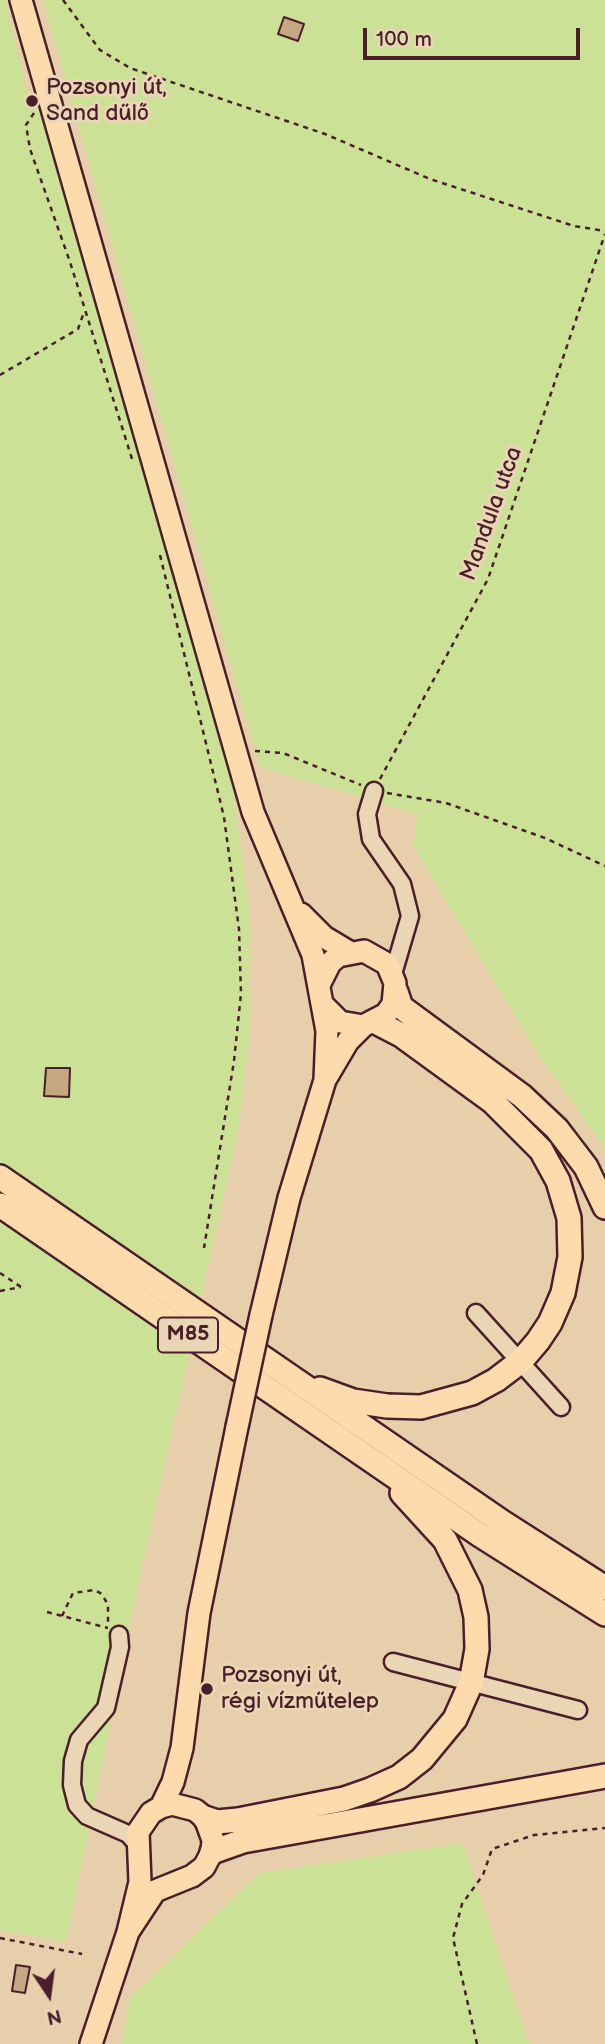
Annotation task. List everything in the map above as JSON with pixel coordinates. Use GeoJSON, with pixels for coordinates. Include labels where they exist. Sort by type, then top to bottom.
{"type":"FeatureCollection","features":[{"type":"Feature","properties":{"kind":"highway"},"geometry":{"type":"LineString","coordinates":[[394,983],[401,1007],[522,1096],[557,1129],[586,1167],[605,1207]]}},
{"type":"Feature","properties":{"kind":"highway"},"geometry":{"type":"LineString","coordinates":[[292,1379],[353,1401],[387,1406],[421,1407],[472,1393],[496,1380],[521,1361],[550,1323],[563,1293],[570,1257],[569,1218],[558,1181],[541,1150],[494,1102],[401,1035],[370,1024]]}},
{"type":"Feature","properties":{"kind":"highway","name":"M85"},"geometry":{"type":"LineString","coordinates":[[0,1177],[502,1522],[605,1588]]}},
{"type":"Feature","properties":{"kind":"highway","name":"M85"},"geometry":{"type":"LineString","coordinates":[[0,1205],[376,1464],[605,1614]]}},
{"type":"Feature","properties":{"kind":"highway"},"geometry":{"type":"LineString","coordinates":[[200,1814],[217,1822],[238,1820],[344,1799],[399,1777],[437,1743],[455,1719],[471,1682],[477,1648],[477,1617],[459,1563],[445,1540],[376,1464]]}},
{"type":"Feature","properties":{"kind":"highway"},"geometry":{"type":"LineString","coordinates":[[212,1852],[243,1841],[605,1776]]}},
{"type":"Feature","properties":{"kind":"main road"},"geometry":{"type":"LineString","coordinates":[[21,0],[258,824],[296,909],[320,983],[327,1031],[325,1080]]}},
{"type":"Feature","properties":{"kind":"main road"},"geometry":{"type":"LineString","coordinates":[[161,1807],[173,1782],[182,1748],[199,1613],[261,1315],[289,1198],[325,1080],[348,1041],[393,1004],[394,983],[379,957],[364,951],[349,951],[324,937],[296,909]]}},
{"type":"Feature","properties":{"kind":"main road"},"geometry":{"type":"LineString","coordinates":[[320,983],[330,963],[349,951]]}},
{"type":"Feature","properties":{"kind":"main road"},"geometry":{"type":"LineString","coordinates":[[323,1005],[340,1022],[370,1024]]}},
{"type":"Feature","properties":{"kind":"main road"},"geometry":{"type":"LineString","coordinates":[[128,1932],[155,1891],[176,1880],[192,1876],[204,1867],[212,1852],[213,1840],[186,1780],[182,1748]]}},
{"type":"Feature","properties":{"kind":"main road"},"geometry":{"type":"LineString","coordinates":[[91,2044],[128,1932],[140,1882],[139,1851],[143,1822],[161,1807],[172,1804],[200,1814]]}},
{"type":"Feature","properties":{"kind":"main road"},"geometry":{"type":"LineString","coordinates":[[139,1851],[152,1873],[176,1880]]}},
{"type":"Feature","properties":{"kind":"lane"},"geometry":{"type":"LineString","coordinates":[[374,791],[367,825],[371,839],[402,884],[410,916],[394,983]]}},
{"type":"Feature","properties":{"kind":"lane"},"geometry":{"type":"LineString","coordinates":[[379,957],[407,933]]}},
{"type":"Feature","properties":{"kind":"lane"},"geometry":{"type":"LineString","coordinates":[[476,1313],[561,1407]]}},
{"type":"Feature","properties":{"kind":"lane"},"geometry":{"type":"LineString","coordinates":[[114,1632],[120,1647],[106,1708],[79,1740],[71,1770],[76,1805],[87,1816],[128,1834],[139,1851]]}},
{"type":"Feature","properties":{"kind":"lane"},"geometry":{"type":"LineString","coordinates":[[393,1662],[578,1710]]}},
{"type":"Feature","properties":{"kind":"lane"},"geometry":{"type":"LineString","coordinates":[[109,1824],[126,1826],[143,1822]]}},
{"type":"Feature","properties":{"kind":"path"},"geometry":{"type":"LineString","coordinates":[[63,0],[100,50],[130,68],[324,134],[430,180],[574,226],[605,232]]}},
{"type":"Feature","properties":{"kind":"path"},"geometry":{"type":"LineString","coordinates":[[50,97],[36,109],[26,125],[30,149],[70,262],[136,470]]}},
{"type":"Feature","properties":{"kind":"path","name":"Mandula utca"},"geometry":{"type":"LineString","coordinates":[[374,791],[488,579],[605,232]]}},
{"type":"Feature","properties":{"kind":"path"},"geometry":{"type":"LineString","coordinates":[[0,375],[78,329],[84,312]]}},
{"type":"Feature","properties":{"kind":"path"},"geometry":{"type":"LineString","coordinates":[[158,550],[224,817],[239,929],[241,994],[234,1061],[204,1248]]}},
{"type":"Feature","properties":{"kind":"path"},"geometry":{"type":"LineString","coordinates":[[237,754],[271,750],[283,753],[374,791],[446,803],[545,838],[605,866]]}},
{"type":"Feature","properties":{"kind":"path"},"geometry":{"type":"LineString","coordinates":[[0,1273],[21,1287],[0,1290]]}},
{"type":"Feature","properties":{"kind":"path"},"geometry":{"type":"LineString","coordinates":[[47,1612],[114,1632],[108,1605],[102,1594],[94,1590],[73,1593],[62,1616]]}},
{"type":"Feature","properties":{"kind":"path"},"geometry":{"type":"LineString","coordinates":[[477,2044],[453,1938],[462,1904],[483,1875],[492,1849],[534,1835],[605,1828]]}},
{"type":"Feature","properties":{"kind":"path"},"geometry":{"type":"LineString","coordinates":[[0,1938],[82,1954]]}},
{"type":"Feature","properties":{"kind":"green space"},"geometry":{"type":"Polygon","coordinates":[[[0,0],[6,0],[27,94],[49,125],[155,482],[151,496],[229,758],[250,919],[250,1031],[238,1131],[139,1580],[66,1942],[0,1930],[0,0]]]}},
{"type":"Feature","properties":{"kind":"green space"},"geometry":{"type":"Polygon","coordinates":[[[43,0],[605,0],[605,1149],[532,1044],[414,847],[417,814],[260,767],[43,0]]]}},
{"type":"Feature","properties":{"kind":"green space"},"geometry":{"type":"Polygon","coordinates":[[[463,1843],[529,2044],[121,2044],[130,1998],[259,1873],[463,1843]]]}},
{"type":"Feature","properties":{"kind":"building"},"geometry":{"type":"Polygon","coordinates":[[[284,17],[304,24],[298,41],[278,34],[284,17]]]}},
{"type":"Feature","properties":{"kind":"building"},"geometry":{"type":"Polygon","coordinates":[[[46,1068],[70,1068],[69,1097],[44,1096],[46,1068]]]}},
{"type":"Feature","properties":{"kind":"building"},"geometry":{"type":"Polygon","coordinates":[[[16,1965],[30,1967],[25,1993],[12,1991],[16,1965]]]}},
{"type":"Feature","properties":{"kind":"place","name":"Pozsonyi út, Sand dűlő"},"geometry":{"type":"Point","coordinates":[32,101]}},
{"type":"Feature","properties":{"kind":"place","name":"Pozsonyi út, régi vízműtelep"},"geometry":{"type":"Point","coordinates":[207,1689]}}]}
